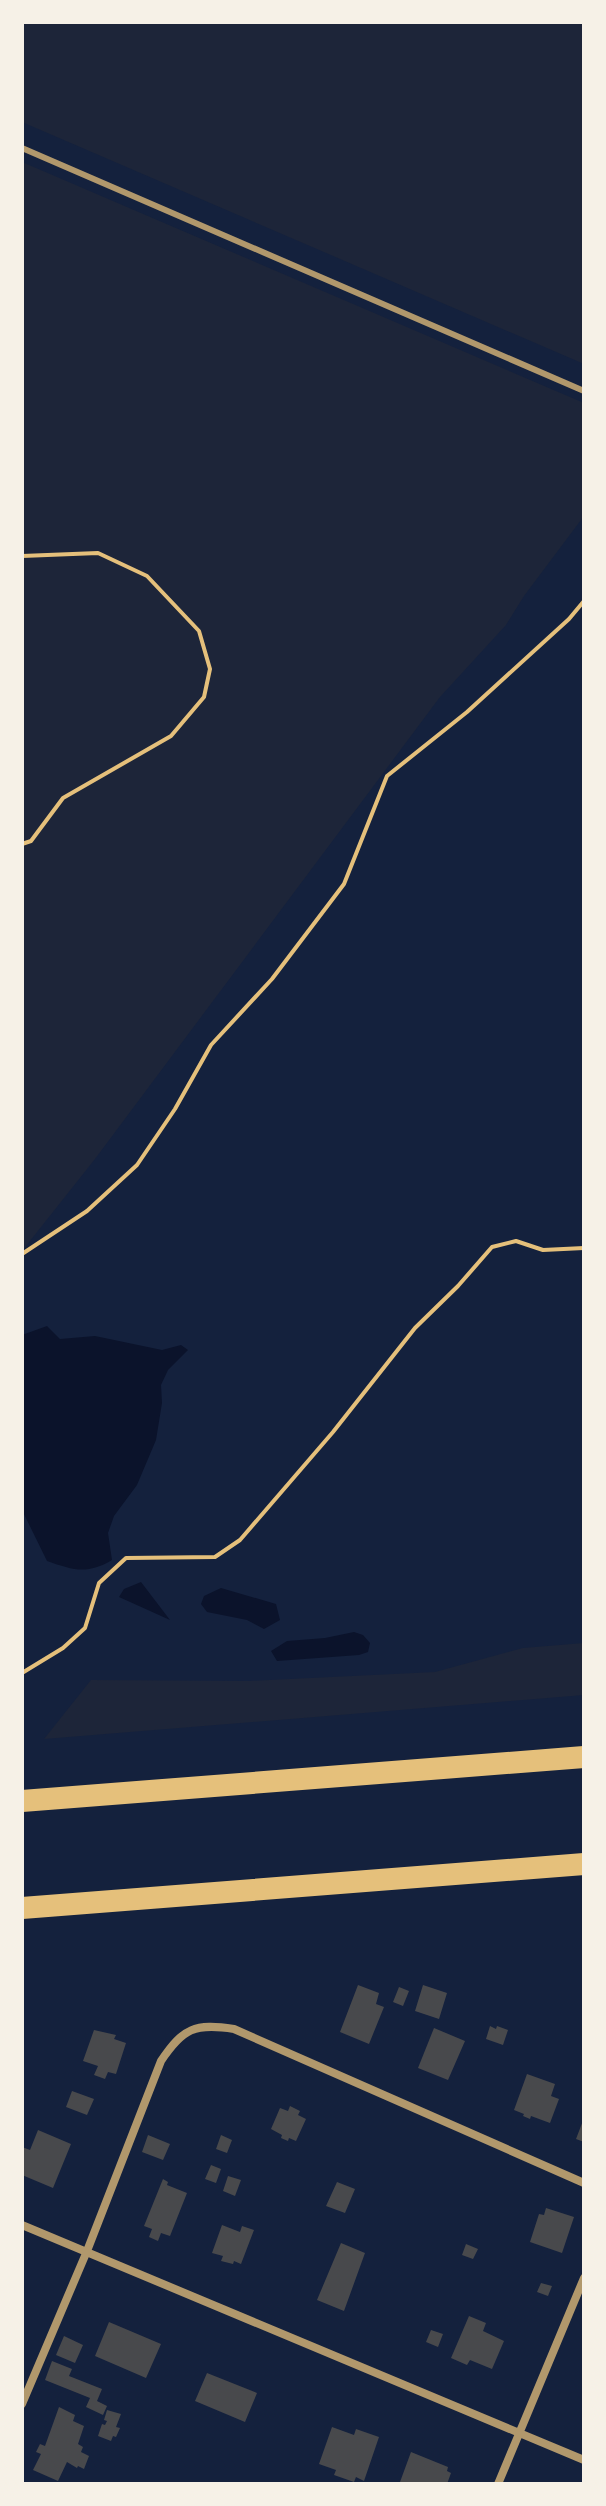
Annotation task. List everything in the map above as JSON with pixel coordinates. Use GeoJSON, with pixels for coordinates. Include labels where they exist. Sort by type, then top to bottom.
{"type":"FeatureCollection","features":[{"type":"Feature","properties":{"kind":"highway"},"geometry":{"type":"LineString","coordinates":[[22,1801],[584,1757]]}},
{"type":"Feature","properties":{"kind":"highway"},"geometry":{"type":"LineString","coordinates":[[22,1908],[584,1864]]}},
{"type":"Feature","properties":{"kind":"street"},"geometry":{"type":"LineString","coordinates":[[22,2404],[87,2251],[161,2061],[178,2037],[191,2029],[204,2026],[234,2029],[584,2183]]}},
{"type":"Feature","properties":{"kind":"street"},"geometry":{"type":"LineString","coordinates":[[22,2225],[584,2460]]}},
{"type":"Feature","properties":{"kind":"street"},"geometry":{"type":"LineString","coordinates":[[498,2484],[584,2278]]}},
{"type":"Feature","properties":{"kind":"lane"},"geometry":{"type":"LineString","coordinates":[[22,148],[584,391]]}},
{"type":"Feature","properties":{"kind":"path"},"geometry":{"type":"LineString","coordinates":[[22,556],[98,553],[147,576],[199,631],[210,669],[204,697],[171,736],[63,798],[31,841],[22,844]]}},
{"type":"Feature","properties":{"kind":"path"},"geometry":{"type":"LineString","coordinates":[[22,1254],[87,1211],[137,1165],[175,1109],[211,1045],[272,979],[344,884],[387,776],[467,712],[569,619],[584,601]]}},
{"type":"Feature","properties":{"kind":"path"},"geometry":{"type":"LineString","coordinates":[[22,1673],[63,1648],[85,1628],[99,1583],[126,1558],[215,1557],[240,1540],[333,1432],[415,1328],[492,1247],[516,1241],[543,1250],[584,1248]]}},
{"type":"Feature","properties":{"kind":"shaded area"},"geometry":{"type":"Polygon","coordinates":[[[22,22],[584,22],[584,364],[22,122],[22,22]]]}},
{"type":"Feature","properties":{"kind":"shaded area"},"geometry":{"type":"Polygon","coordinates":[[[22,162],[584,403],[584,516],[506,625],[440,697],[95,1159],[22,1251],[22,162]]]}},
{"type":"Feature","properties":{"kind":"shaded area"},"geometry":{"type":"Polygon","coordinates":[[[47,1326],[60,1339],[95,1336],[162,1350],[181,1345],[188,1350],[168,1370],[161,1385],[162,1403],[156,1440],[137,1485],[114,1516],[108,1533],[112,1560],[95,1568],[72,1569],[47,1561],[22,1510],[22,1335],[47,1326]]]}},
{"type":"Feature","properties":{"kind":"shaded area"},"geometry":{"type":"Polygon","coordinates":[[[141,1582],[170,1620],[119,1597],[124,1589],[141,1582]]]}},
{"type":"Feature","properties":{"kind":"shaded area"},"geometry":{"type":"Polygon","coordinates":[[[221,1588],[276,1604],[280,1620],[264,1629],[247,1620],[207,1612],[201,1604],[204,1596],[221,1588]]]}},
{"type":"Feature","properties":{"kind":"shaded area"},"geometry":{"type":"Polygon","coordinates":[[[354,1632],[363,1635],[370,1643],[368,1652],[277,1661],[271,1651],[287,1641],[354,1632]]]}},
{"type":"Feature","properties":{"kind":"shaded area"},"geometry":{"type":"Polygon","coordinates":[[[584,1643],[584,1695],[44,1739],[91,1680],[248,1681],[435,1672],[523,1648],[584,1643]]]}},
{"type":"Feature","properties":{"kind":"building"},"geometry":{"type":"Polygon","coordinates":[[[358,1985],[379,1993],[376,2004],[384,2007],[369,2044],[340,2032],[358,1985]]]}},
{"type":"Feature","properties":{"kind":"building"},"geometry":{"type":"Polygon","coordinates":[[[423,1985],[447,1993],[439,2019],[415,2011],[423,1985]]]}},
{"type":"Feature","properties":{"kind":"building"},"geometry":{"type":"Polygon","coordinates":[[[399,1987],[409,1991],[403,2006],[393,2002],[399,1987]]]}},
{"type":"Feature","properties":{"kind":"building"},"geometry":{"type":"Polygon","coordinates":[[[490,2026],[508,2030],[503,2045],[486,2039],[490,2026]]]}},
{"type":"Feature","properties":{"kind":"building"},"geometry":{"type":"Polygon","coordinates":[[[434,2028],[465,2041],[448,2080],[418,2068],[434,2028]]]}},
{"type":"Feature","properties":{"kind":"building"},"geometry":{"type":"Polygon","coordinates":[[[94,2030],[116,2035],[114,2039],[126,2043],[116,2074],[108,2072],[105,2079],[94,2075],[98,2066],[83,2061],[94,2030]]]}},
{"type":"Feature","properties":{"kind":"building"},"geometry":{"type":"Polygon","coordinates":[[[527,2074],[555,2084],[551,2096],[559,2099],[550,2123],[531,2116],[530,2119],[514,2110],[527,2074]]]}},
{"type":"Feature","properties":{"kind":"building"},"geometry":{"type":"Polygon","coordinates":[[[72,2091],[94,2099],[87,2115],[66,2107],[72,2091]]]}},
{"type":"Feature","properties":{"kind":"building"},"geometry":{"type":"Polygon","coordinates":[[[290,2106],[300,2111],[298,2115],[306,2119],[296,2141],[281,2138],[282,2135],[271,2129],[280,2108],[288,2111],[290,2106]]]}},
{"type":"Feature","properties":{"kind":"building"},"geometry":{"type":"Polygon","coordinates":[[[584,2118],[584,2142],[576,2139],[584,2118]]]}},
{"type":"Feature","properties":{"kind":"building"},"geometry":{"type":"Polygon","coordinates":[[[38,2130],[71,2144],[53,2188],[22,2175],[22,2147],[30,2150],[38,2130]]]}},
{"type":"Feature","properties":{"kind":"building"},"geometry":{"type":"Polygon","coordinates":[[[148,2135],[170,2144],[163,2160],[142,2152],[148,2135]]]}},
{"type":"Feature","properties":{"kind":"building"},"geometry":{"type":"Polygon","coordinates":[[[221,2135],[232,2140],[227,2153],[216,2149],[221,2135]]]}},
{"type":"Feature","properties":{"kind":"building"},"geometry":{"type":"Polygon","coordinates":[[[211,2165],[221,2169],[216,2183],[205,2179],[211,2165]]]}},
{"type":"Feature","properties":{"kind":"building"},"geometry":{"type":"Polygon","coordinates":[[[228,2176],[241,2180],[235,2196],[223,2191],[228,2176]]]}},
{"type":"Feature","properties":{"kind":"building"},"geometry":{"type":"Polygon","coordinates":[[[163,2179],[168,2182],[167,2185],[187,2193],[170,2236],[161,2233],[158,2241],[149,2237],[152,2229],[144,2226],[163,2179]]]}},
{"type":"Feature","properties":{"kind":"building"},"geometry":{"type":"Polygon","coordinates":[[[337,2182],[355,2189],[345,2213],[326,2206],[337,2182]]]}},
{"type":"Feature","properties":{"kind":"building"},"geometry":{"type":"Polygon","coordinates":[[[546,2208],[574,2217],[562,2253],[530,2242],[539,2214],[544,2215],[546,2208]]]}},
{"type":"Feature","properties":{"kind":"building"},"geometry":{"type":"Polygon","coordinates":[[[222,2225],[240,2232],[242,2226],[254,2230],[241,2264],[221,2261],[223,2256],[212,2253],[222,2225]]]}},
{"type":"Feature","properties":{"kind":"building"},"geometry":{"type":"Polygon","coordinates":[[[341,2243],[365,2253],[344,2311],[317,2300],[341,2243]]]}},
{"type":"Feature","properties":{"kind":"building"},"geometry":{"type":"Polygon","coordinates":[[[466,2244],[478,2249],[473,2259],[462,2255],[466,2244]]]}},
{"type":"Feature","properties":{"kind":"building"},"geometry":{"type":"Polygon","coordinates":[[[541,2283],[552,2286],[548,2296],[537,2292],[541,2283]]]}},
{"type":"Feature","properties":{"kind":"building"},"geometry":{"type":"Polygon","coordinates":[[[469,2316],[486,2323],[483,2331],[504,2341],[492,2369],[470,2360],[467,2365],[451,2358],[469,2316]]]}},
{"type":"Feature","properties":{"kind":"building"},"geometry":{"type":"Polygon","coordinates":[[[109,2322],[161,2344],[146,2378],[95,2356],[109,2322]]]}},
{"type":"Feature","properties":{"kind":"building"},"geometry":{"type":"Polygon","coordinates":[[[431,2330],[443,2334],[438,2347],[426,2342],[431,2330]]]}},
{"type":"Feature","properties":{"kind":"building"},"geometry":{"type":"Polygon","coordinates":[[[64,2336],[83,2345],[75,2363],[56,2355],[64,2336]]]}},
{"type":"Feature","properties":{"kind":"building"},"geometry":{"type":"Polygon","coordinates":[[[52,2361],[72,2369],[69,2376],[102,2389],[97,2401],[107,2406],[103,2415],[86,2407],[90,2398],[45,2380],[52,2361]]]}},
{"type":"Feature","properties":{"kind":"building"},"geometry":{"type":"Polygon","coordinates":[[[207,2373],[257,2393],[245,2422],[195,2401],[207,2373]]]}},
{"type":"Feature","properties":{"kind":"building"},"geometry":{"type":"Polygon","coordinates":[[[59,2407],[75,2415],[73,2421],[84,2426],[78,2444],[83,2447],[81,2452],[89,2456],[84,2469],[67,2462],[58,2481],[33,2470],[41,2454],[36,2452],[40,2444],[45,2446],[59,2407]]]}},
{"type":"Feature","properties":{"kind":"building"},"geometry":{"type":"Polygon","coordinates":[[[107,2410],[121,2414],[116,2427],[120,2428],[111,2441],[98,2436],[102,2424],[105,2425],[107,2421],[104,2420],[107,2410]]]}},
{"type":"Feature","properties":{"kind":"building"},"geometry":{"type":"Polygon","coordinates":[[[332,2427],[354,2435],[356,2429],[379,2437],[364,2481],[356,2477],[354,2482],[334,2475],[336,2470],[319,2464],[332,2427]]]}},
{"type":"Feature","properties":{"kind":"building"},"geometry":{"type":"Polygon","coordinates":[[[411,2452],[448,2467],[447,2471],[451,2473],[447,2484],[400,2482],[411,2452]]]}}]}
